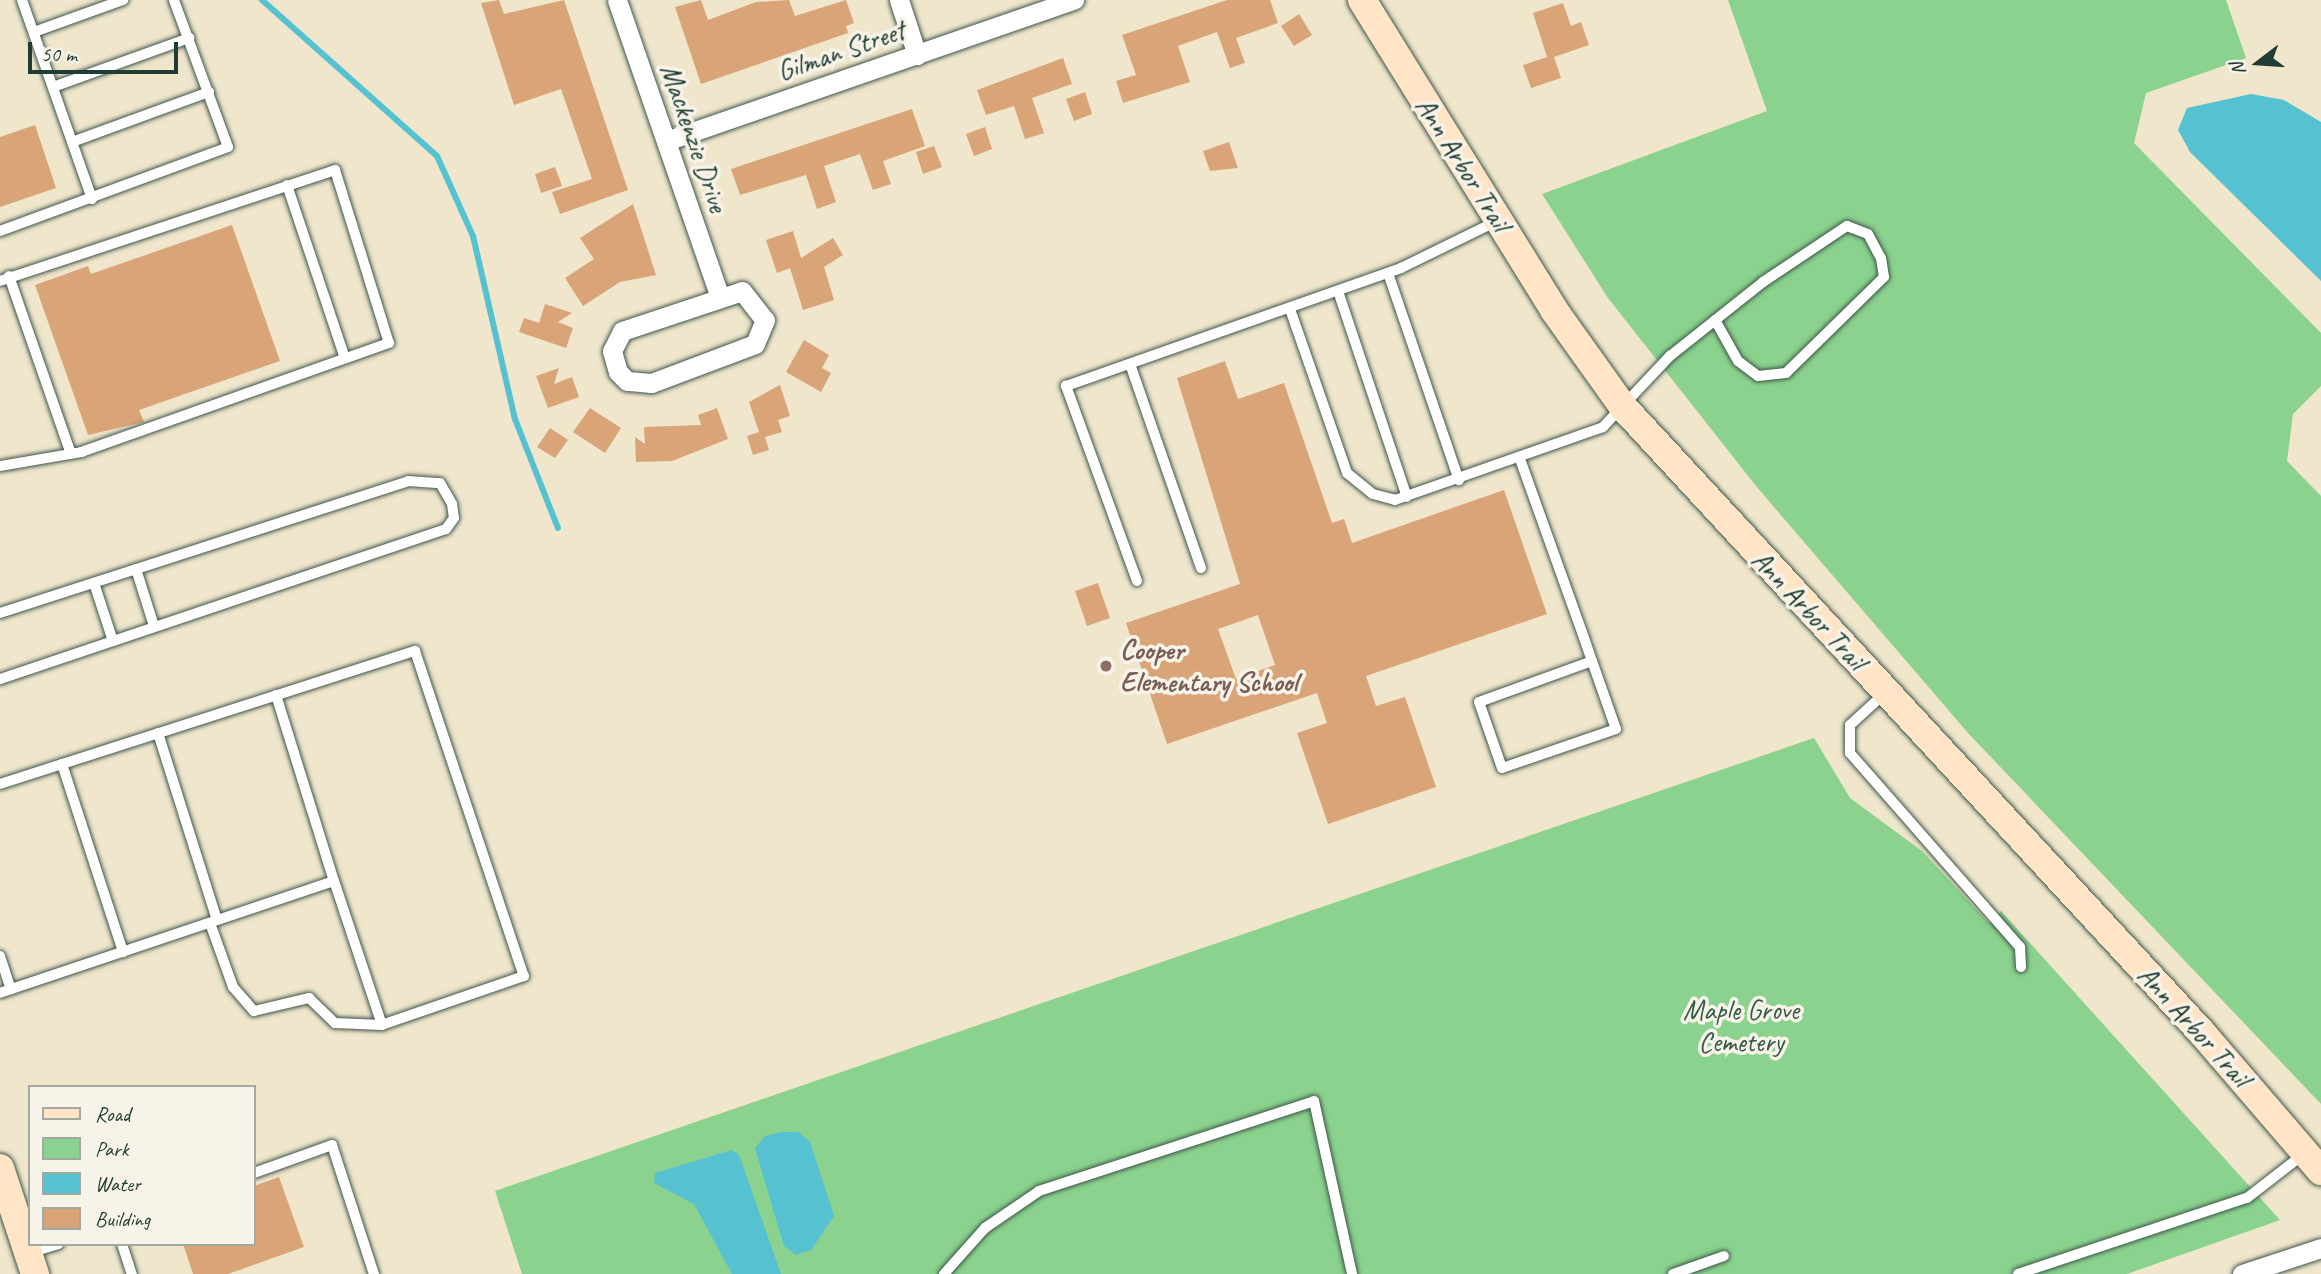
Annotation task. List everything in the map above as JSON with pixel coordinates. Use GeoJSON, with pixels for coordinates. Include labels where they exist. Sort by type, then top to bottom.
{"type":"FeatureCollection","features":[{"type":"Feature","properties":{"kind":"street","name":"Mackenzie Drive"},"geometry":{"type":"LineString","coordinates":[[617,0],[719,294]]}},
{"type":"Feature","properties":{"kind":"street"},"geometry":{"type":"LineString","coordinates":[[899,0],[917,55]]}},
{"type":"Feature","properties":{"kind":"street","name":"Gilman Street"},"geometry":{"type":"LineString","coordinates":[[666,141],[1074,0]]}},
{"type":"Feature","properties":{"kind":"street","name":"Ann Arbor Trail"},"geometry":{"type":"LineString","coordinates":[[1362,0],[1498,221],[1624,408],[2313,1162]]}},
{"type":"Feature","properties":{"kind":"street"},"geometry":{"type":"LineString","coordinates":[[742,290],[762,309],[763,331],[755,344],[651,383],[627,381],[618,372],[612,351],[622,331],[719,294],[742,290]]}},
{"type":"Feature","properties":{"kind":"street"},"geometry":{"type":"LineString","coordinates":[[0,1168],[32,1264]]}},
{"type":"Feature","properties":{"kind":"street"},"geometry":{"type":"LineString","coordinates":[[2242,1274],[2319,1251]]}},
{"type":"Feature","properties":{"kind":"lane"},"geometry":{"type":"LineString","coordinates":[[22,0],[92,199]]}},
{"type":"Feature","properties":{"kind":"lane"},"geometry":{"type":"LineString","coordinates":[[34,32],[123,0]]}},
{"type":"Feature","properties":{"kind":"lane"},"geometry":{"type":"LineString","coordinates":[[0,231],[228,147],[174,0]]}},
{"type":"Feature","properties":{"kind":"lane"},"geometry":{"type":"LineString","coordinates":[[53,88],[189,38]]}},
{"type":"Feature","properties":{"kind":"lane"},"geometry":{"type":"LineString","coordinates":[[72,142],[209,92]]}},
{"type":"Feature","properties":{"kind":"lane"},"geometry":{"type":"LineString","coordinates":[[0,466],[71,454],[389,343],[335,170],[4,279],[71,454]]}},
{"type":"Feature","properties":{"kind":"lane"},"geometry":{"type":"LineString","coordinates":[[288,185],[345,358]]}},
{"type":"Feature","properties":{"kind":"lane"},"geometry":{"type":"LineString","coordinates":[[1137,581],[1066,386],[1290,309],[1388,272],[1498,221]]}},
{"type":"Feature","properties":{"kind":"lane"},"geometry":{"type":"LineString","coordinates":[[1290,309],[1347,473],[1384,499],[1408,497],[1587,437],[1624,408],[1670,356],[1715,320],[1847,226],[1868,234],[1881,258],[1884,277],[1786,373],[1758,376],[1738,362],[1715,320]]}},
{"type":"Feature","properties":{"kind":"lane"},"geometry":{"type":"LineString","coordinates":[[1388,272],[1460,480]]}},
{"type":"Feature","properties":{"kind":"lane"},"geometry":{"type":"LineString","coordinates":[[1338,291],[1408,497]]}},
{"type":"Feature","properties":{"kind":"lane"},"geometry":{"type":"LineString","coordinates":[[1130,364],[1201,568]]}},
{"type":"Feature","properties":{"kind":"lane"},"geometry":{"type":"LineString","coordinates":[[1520,459],[1592,661],[1616,729],[1502,768],[1479,702],[1592,661]]}},
{"type":"Feature","properties":{"kind":"lane"},"geometry":{"type":"LineString","coordinates":[[0,613],[408,481],[440,483],[452,504],[454,519],[446,529],[0,678]]}},
{"type":"Feature","properties":{"kind":"lane"},"geometry":{"type":"LineString","coordinates":[[136,569],[154,626]]}},
{"type":"Feature","properties":{"kind":"lane"},"geometry":{"type":"LineString","coordinates":[[94,583],[113,640]]}},
{"type":"Feature","properties":{"kind":"lane"},"geometry":{"type":"LineString","coordinates":[[0,784],[158,733],[276,695],[415,651],[524,976],[382,1025],[335,1023],[309,998],[254,1011],[233,987],[158,733]]}},
{"type":"Feature","properties":{"kind":"lane"},"geometry":{"type":"LineString","coordinates":[[1886,692],[1850,725],[1850,753],[2020,947],[2021,967]]}},
{"type":"Feature","properties":{"kind":"lane"},"geometry":{"type":"LineString","coordinates":[[276,695],[382,1025]]}},
{"type":"Feature","properties":{"kind":"lane"},"geometry":{"type":"LineString","coordinates":[[62,764],[123,952]]}},
{"type":"Feature","properties":{"kind":"lane"},"geometry":{"type":"LineString","coordinates":[[0,992],[334,881]]}},
{"type":"Feature","properties":{"kind":"lane"},"geometry":{"type":"LineString","coordinates":[[0,956],[11,989]]}},
{"type":"Feature","properties":{"kind":"lane"},"geometry":{"type":"LineString","coordinates":[[944,1274],[985,1228],[1039,1191],[1314,1101],[1352,1274]]}},
{"type":"Feature","properties":{"kind":"lane"},"geometry":{"type":"LineString","coordinates":[[256,1172],[332,1145],[374,1274]]}},
{"type":"Feature","properties":{"kind":"lane"},"geometry":{"type":"LineString","coordinates":[[2018,1274],[2247,1198],[2313,1162]]}},
{"type":"Feature","properties":{"kind":"lane"},"geometry":{"type":"LineString","coordinates":[[32,1264],[56,1246]]}},
{"type":"Feature","properties":{"kind":"lane"},"geometry":{"type":"LineString","coordinates":[[123,1246],[132,1274]]}},
{"type":"Feature","properties":{"kind":"lane"},"geometry":{"type":"LineString","coordinates":[[1673,1274],[1724,1256]]}},
{"type":"Feature","properties":{"kind":"green space"},"geometry":{"type":"Polygon","coordinates":[[[1728,0],[2226,0],[2246,58],[2146,93],[2134,143],[2321,333],[2321,386],[2293,414],[2287,461],[2321,496],[2321,1104],[1968,733],[1756,486],[1608,298],[1542,194],[1767,111],[1728,0]]]}},
{"type":"Feature","properties":{"kind":"green space","name":"Maple Grove Cemetery"},"geometry":{"type":"Polygon","coordinates":[[[1814,738],[1850,798],[1922,851],[1989,923],[2001,911],[2280,1220],[2127,1274],[522,1274],[495,1191],[1814,738]]]}},
{"type":"Feature","properties":{"kind":"water"},"geometry":{"type":"Polygon","coordinates":[[[2251,94],[2284,100],[2321,122],[2321,281],[2190,152],[2178,130],[2187,108],[2251,94]]]}},
{"type":"Feature","properties":{"kind":"water"},"geometry":{"type":"Polygon","coordinates":[[[798,1132],[810,1142],[834,1216],[811,1250],[796,1255],[784,1246],[755,1148],[765,1136],[798,1132]]]}},
{"type":"Feature","properties":{"kind":"water"},"geometry":{"type":"Polygon","coordinates":[[[732,1150],[739,1155],[781,1274],[732,1274],[694,1204],[654,1183],[655,1173],[732,1150]]]}},
{"type":"Feature","properties":{"kind":"building"},"geometry":{"type":"Polygon","coordinates":[[[499,0],[504,14],[564,0],[628,190],[560,214],[552,192],[592,179],[561,89],[514,105],[481,3],[499,0]]]}},
{"type":"Feature","properties":{"kind":"building"},"geometry":{"type":"Polygon","coordinates":[[[701,0],[708,20],[756,2],[789,0],[795,16],[846,0],[854,23],[846,26],[848,33],[701,84],[675,7],[701,0]]]}},
{"type":"Feature","properties":{"kind":"building"},"geometry":{"type":"Polygon","coordinates":[[[1227,0],[1270,0],[1278,23],[1236,38],[1245,63],[1230,68],[1217,32],[1178,46],[1190,82],[1123,103],[1116,81],[1136,75],[1122,35],[1227,0]]]}},
{"type":"Feature","properties":{"kind":"building"},"geometry":{"type":"Polygon","coordinates":[[[1563,3],[1571,26],[1581,22],[1589,45],[1554,57],[1561,78],[1531,88],[1523,65],[1547,57],[1533,13],[1563,3]]]}},
{"type":"Feature","properties":{"kind":"building"},"geometry":{"type":"Polygon","coordinates":[[[1299,14],[1312,35],[1294,46],[1281,26],[1299,14]]]}},
{"type":"Feature","properties":{"kind":"building"},"geometry":{"type":"Polygon","coordinates":[[[1063,58],[1072,84],[1032,98],[1044,133],[1025,139],[1014,106],[986,115],[977,90],[1063,58]]]}},
{"type":"Feature","properties":{"kind":"building"},"geometry":{"type":"Polygon","coordinates":[[[1085,92],[1092,114],[1074,121],[1066,99],[1085,92]]]}},
{"type":"Feature","properties":{"kind":"building"},"geometry":{"type":"Polygon","coordinates":[[[912,109],[925,146],[883,161],[891,184],[873,190],[860,154],[824,166],[836,202],[817,209],[806,175],[740,195],[731,169],[912,109]]]}},
{"type":"Feature","properties":{"kind":"building"},"geometry":{"type":"Polygon","coordinates":[[[35,125],[56,188],[0,207],[0,137],[35,125]]]}},
{"type":"Feature","properties":{"kind":"building"},"geometry":{"type":"Polygon","coordinates":[[[985,127],[992,149],[974,156],[966,134],[985,127]]]}},
{"type":"Feature","properties":{"kind":"building"},"geometry":{"type":"Polygon","coordinates":[[[1229,142],[1238,168],[1210,171],[1203,151],[1229,142]]]}},
{"type":"Feature","properties":{"kind":"building"},"geometry":{"type":"Polygon","coordinates":[[[934,146],[942,167],[923,174],[916,152],[934,146]]]}},
{"type":"Feature","properties":{"kind":"building"},"geometry":{"type":"Polygon","coordinates":[[[555,167],[562,186],[541,193],[535,174],[555,167]]]}},
{"type":"Feature","properties":{"kind":"building"},"geometry":{"type":"Polygon","coordinates":[[[633,204],[656,275],[620,282],[583,306],[565,278],[594,259],[580,238],[633,204]]]}},
{"type":"Feature","properties":{"kind":"building"},"geometry":{"type":"Polygon","coordinates":[[[232,225],[280,361],[139,410],[144,422],[88,435],[35,285],[88,266],[91,274],[232,225]]]}},
{"type":"Feature","properties":{"kind":"building"},"geometry":{"type":"Polygon","coordinates":[[[793,231],[801,258],[833,238],[843,255],[824,267],[834,300],[803,310],[790,268],[777,273],[766,240],[793,231]]]}},
{"type":"Feature","properties":{"kind":"building"},"geometry":{"type":"Polygon","coordinates":[[[545,304],[572,313],[558,322],[573,328],[566,348],[519,332],[524,318],[539,323],[545,304]]]}},
{"type":"Feature","properties":{"kind":"building"},"geometry":{"type":"Polygon","coordinates":[[[804,340],[829,355],[822,368],[831,373],[821,392],[786,372],[804,340]]]}},
{"type":"Feature","properties":{"kind":"building"},"geometry":{"type":"Polygon","coordinates":[[[1225,361],[1238,399],[1284,383],[1332,523],[1344,519],[1352,543],[1504,490],[1547,614],[1366,676],[1376,706],[1405,697],[1436,787],[1328,824],[1297,733],[1327,723],[1317,693],[1167,744],[1126,623],[1240,584],[1177,378],[1225,361]],[[1258,615],[1218,629],[1236,679],[1275,665],[1258,615]]]}},
{"type":"Feature","properties":{"kind":"building"},"geometry":{"type":"Polygon","coordinates":[[[559,368],[554,384],[572,377],[579,397],[548,408],[536,376],[559,368]]]}},
{"type":"Feature","properties":{"kind":"building"},"geometry":{"type":"Polygon","coordinates":[[[780,385],[790,416],[778,420],[782,432],[765,437],[769,450],[753,455],[747,436],[759,432],[749,402],[780,385]]]}},
{"type":"Feature","properties":{"kind":"building"},"geometry":{"type":"Polygon","coordinates":[[[590,408],[621,428],[605,453],[573,432],[590,408]]]}},
{"type":"Feature","properties":{"kind":"building"},"geometry":{"type":"Polygon","coordinates":[[[717,408],[728,439],[672,461],[636,462],[635,437],[645,444],[644,427],[701,425],[698,415],[717,408]]]}},
{"type":"Feature","properties":{"kind":"building"},"geometry":{"type":"Polygon","coordinates":[[[550,428],[568,440],[555,458],[537,447],[550,428]]]}},
{"type":"Feature","properties":{"kind":"building"},"geometry":{"type":"Polygon","coordinates":[[[1098,583],[1110,618],[1087,626],[1075,591],[1098,583]]]}},
{"type":"Feature","properties":{"kind":"building"},"geometry":{"type":"Polygon","coordinates":[[[279,1177],[304,1247],[228,1274],[193,1274],[184,1246],[256,1246],[256,1185],[279,1177]]]}},
{"type":"Feature","properties":{"kind":"waterway"},"geometry":{"type":"LineString","coordinates":[[262,0],[437,156],[473,236],[515,419],[558,528]]}},
{"type":"Feature","properties":{"kind":"place","name":"Cooper Elementary School"},"geometry":{"type":"Point","coordinates":[1106,666]}}]}
